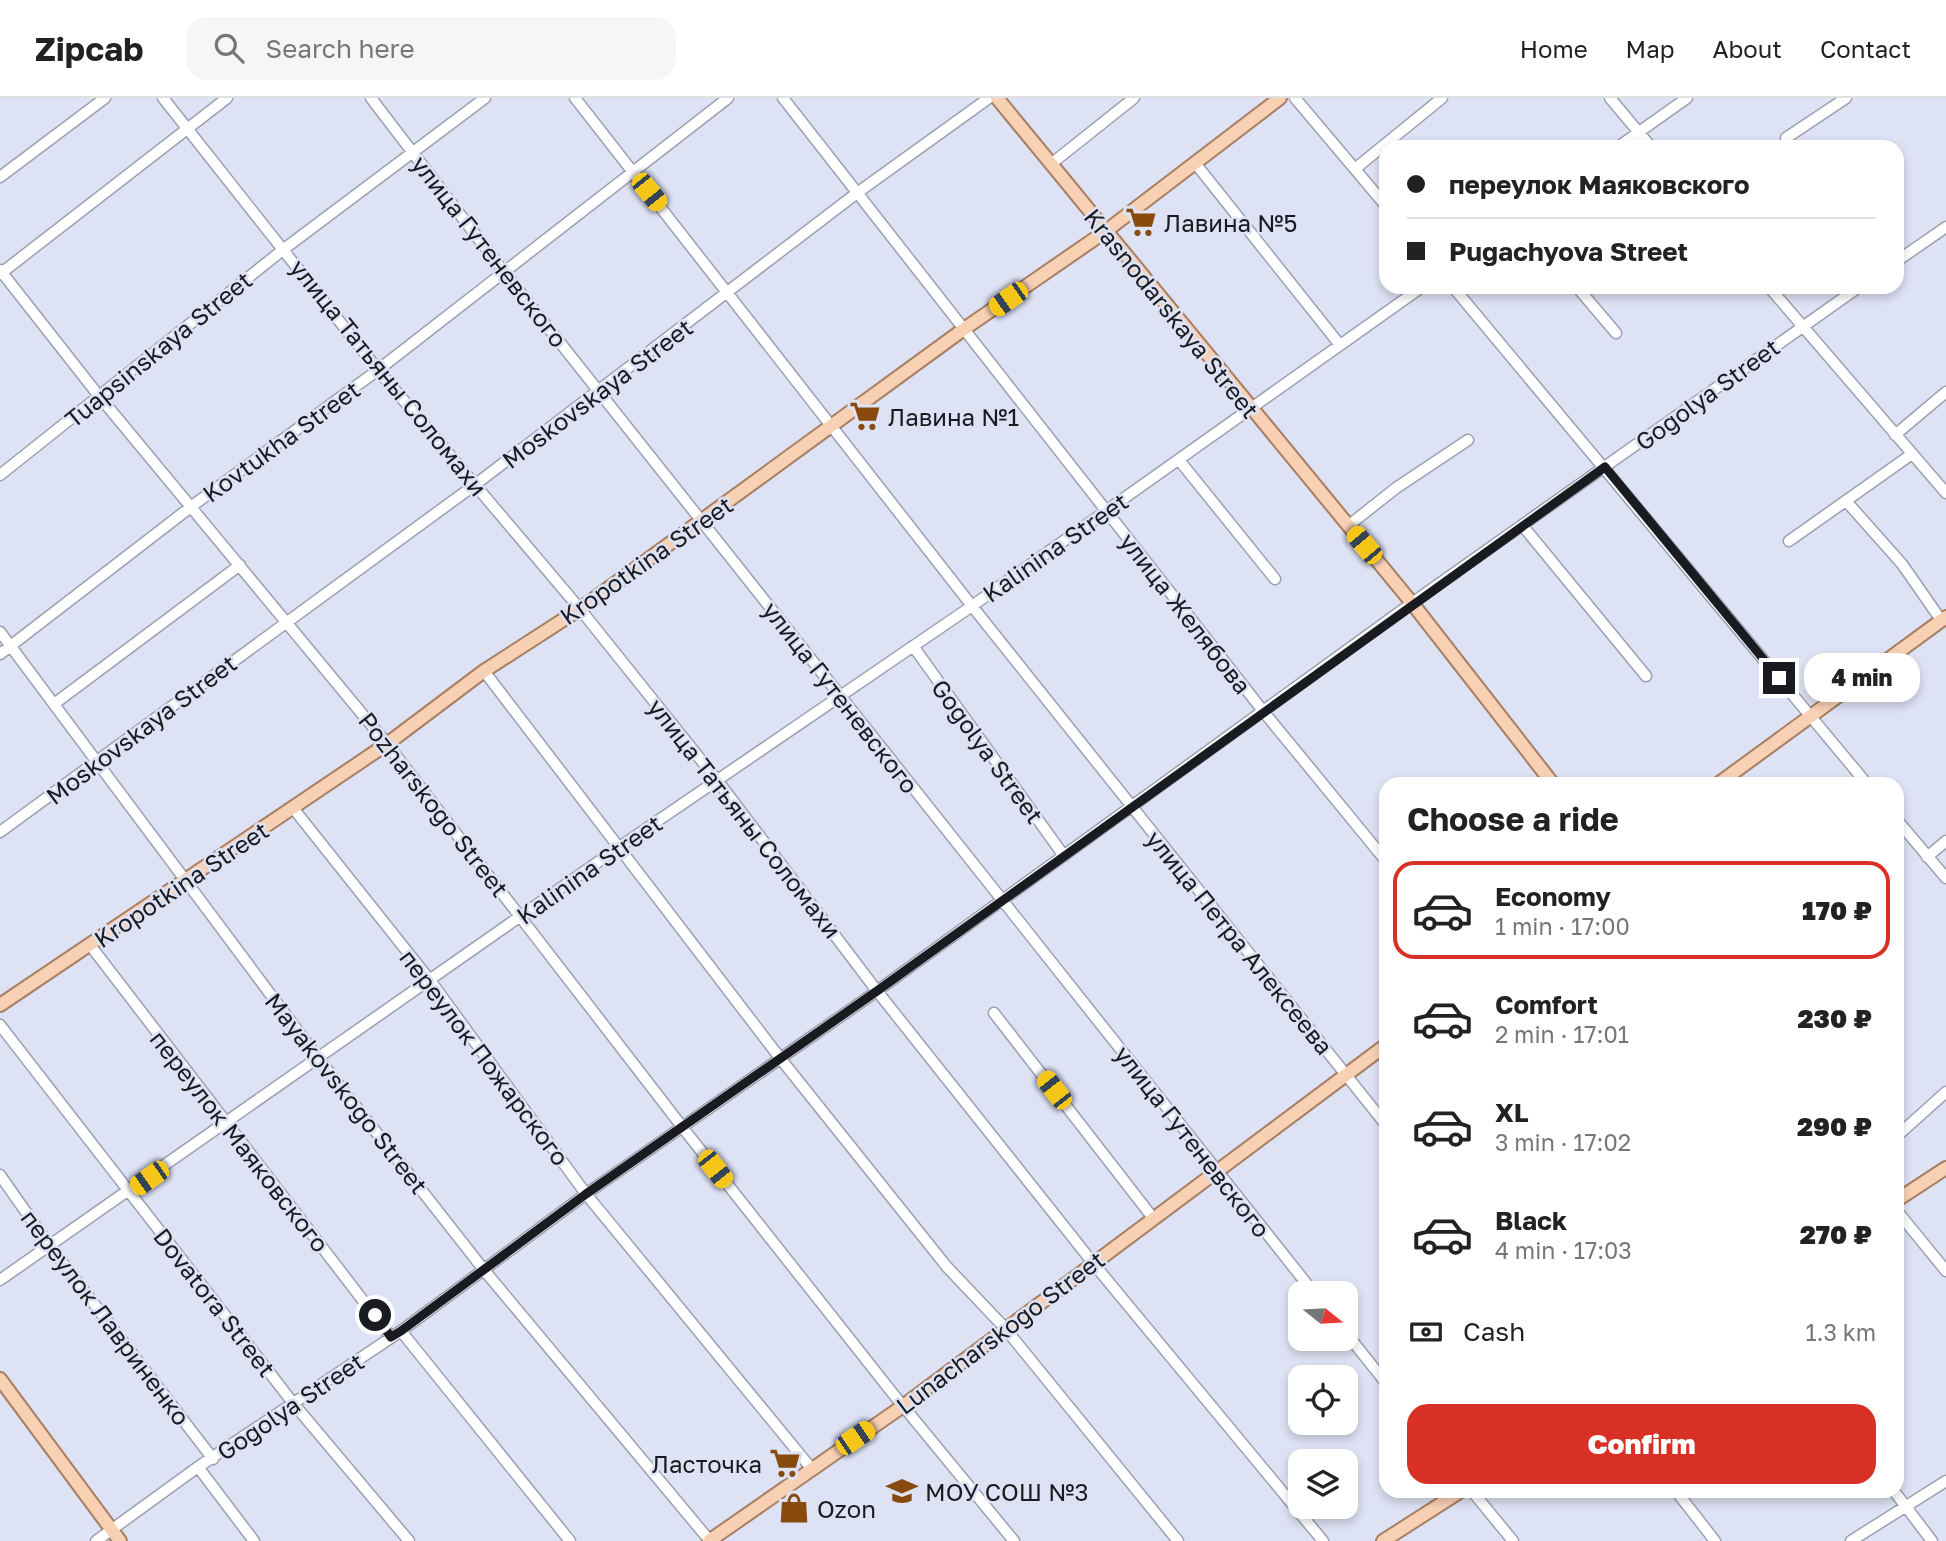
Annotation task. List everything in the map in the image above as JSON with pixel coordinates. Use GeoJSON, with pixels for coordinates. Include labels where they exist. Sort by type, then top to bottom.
{"type":"FeatureCollection","features":[{"type":"Feature","properties":{"kind":"main road","name":"Krasnodarskaya Street"},"geometry":{"type":"LineString","coordinates":[[998,98],[1412,603],[1548,777]]}},
{"type":"Feature","properties":{"kind":"main road","name":"Kropotkina Street"},"geometry":{"type":"LineString","coordinates":[[0,1005],[387,744],[484,671],[580,609],[964,329],[1106,231],[1280,98]]}},
{"type":"Feature","properties":{"kind":"main road"},"geometry":{"type":"LineString","coordinates":[[1727,777],[1944,618]]}},
{"type":"Feature","properties":{"kind":"main road","name":"Lunacharskogo Street"},"geometry":{"type":"LineString","coordinates":[[709,1541],[902,1406],[1004,1327],[1379,1051]]}},
{"type":"Feature","properties":{"kind":"main road"},"geometry":{"type":"LineString","coordinates":[[1904,1195],[1946,1168]]}},
{"type":"Feature","properties":{"kind":"main road"},"geometry":{"type":"LineString","coordinates":[[0,1379],[120,1541]]}},
{"type":"Feature","properties":{"kind":"main road"},"geometry":{"type":"LineString","coordinates":[[1383,1541],[1450,1498]]}},
{"type":"Feature","properties":{"kind":"street"},"geometry":{"type":"LineString","coordinates":[[0,177],[105,98]]}},
{"type":"Feature","properties":{"kind":"street","name":"улица Татьяны Соломахи"},"geometry":{"type":"LineString","coordinates":[[163,98],[378,370],[580,609],[717,780],[877,991],[1093,1263],[1323,1541]]}},
{"type":"Feature","properties":{"kind":"street"},"geometry":{"type":"LineString","coordinates":[[1,272],[227,98]]}},
{"type":"Feature","properties":{"kind":"street","name":"улица Гутеневского"},"geometry":{"type":"LineString","coordinates":[[371,98],[504,272],[1304,1281]]}},
{"type":"Feature","properties":{"kind":"street","name":"Tuapsinskaya Street"},"geometry":{"type":"LineString","coordinates":[[0,475],[284,249],[485,98]]}},
{"type":"Feature","properties":{"kind":"street","name":"улица Петра Алексеева"},"geometry":{"type":"LineString","coordinates":[[575,98],[972,606],[1379,1116]]}},
{"type":"Feature","properties":{"kind":"street","name":"Kovtukha Street"},"geometry":{"type":"LineString","coordinates":[[0,654],[192,506],[378,370],[728,98]]}},
{"type":"Feature","properties":{"kind":"street","name":"улица Желябова"},"geometry":{"type":"LineString","coordinates":[[783,98],[1263,711],[1379,852]]}},
{"type":"Feature","properties":{"kind":"street","name":"Moskovskaya Street"},"geometry":{"type":"LineString","coordinates":[[0,832],[99,763],[286,621],[475,484],[730,293],[857,193],[989,98]]}},
{"type":"Feature","properties":{"kind":"street"},"geometry":{"type":"LineString","coordinates":[[1051,164],[1134,98]]}},
{"type":"Feature","properties":{"kind":"street"},"geometry":{"type":"LineString","coordinates":[[1295,98],[1379,196]]}},
{"type":"Feature","properties":{"kind":"street"},"geometry":{"type":"LineString","coordinates":[[1390,140],[1442,98]]}},
{"type":"Feature","properties":{"kind":"street"},"geometry":{"type":"LineString","coordinates":[[1610,98],[1645,140]]}},
{"type":"Feature","properties":{"kind":"street"},"geometry":{"type":"LineString","coordinates":[[1628,140],[1687,98]]}},
{"type":"Feature","properties":{"kind":"street"},"geometry":{"type":"LineString","coordinates":[[1786,138],[1846,98]]}},
{"type":"Feature","properties":{"kind":"street"},"geometry":{"type":"LineString","coordinates":[[1356,168],[1379,149]]}},
{"type":"Feature","properties":{"kind":"street"},"geometry":{"type":"LineString","coordinates":[[1195,163],[1340,345]]}},
{"type":"Feature","properties":{"kind":"street"},"geometry":{"type":"LineString","coordinates":[[1904,256],[1946,227]]}},
{"type":"Feature","properties":{"kind":"street","name":"Pozharskogo Street"},"geometry":{"type":"LineString","coordinates":[[1,272],[99,396],[387,744],[522,916],[682,1128],[902,1406],[1014,1541]]}},
{"type":"Feature","properties":{"kind":"street","name":"Kalinina Street"},"geometry":{"type":"LineString","coordinates":[[0,1280],[429,979],[972,606],[1412,294]]}},
{"type":"Feature","properties":{"kind":"street"},"geometry":{"type":"LineString","coordinates":[[1459,294],[1861,777]]}},
{"type":"Feature","properties":{"kind":"street"},"geometry":{"type":"LineString","coordinates":[[1583,294],[1616,333]]}},
{"type":"Feature","properties":{"kind":"street"},"geometry":{"type":"LineString","coordinates":[[1775,294],[1946,493]]}},
{"type":"Feature","properties":{"kind":"street","name":"Gogolya Street"},"geometry":{"type":"LineString","coordinates":[[96,1541],[198,1467],[396,1334],[586,1194],[877,991],[1133,808],[1412,603],[1849,294]]}},
{"type":"Feature","properties":{"kind":"street"},"geometry":{"type":"LineString","coordinates":[[1895,435],[1946,392]]}},
{"type":"Feature","properties":{"kind":"street"},"geometry":{"type":"LineString","coordinates":[[1348,526],[1396,488],[1468,440]]}},
{"type":"Feature","properties":{"kind":"street"},"geometry":{"type":"LineString","coordinates":[[1789,541],[1912,454]]}},
{"type":"Feature","properties":{"kind":"street"},"geometry":{"type":"LineString","coordinates":[[1178,460],[1275,579]]}},
{"type":"Feature","properties":{"kind":"street"},"geometry":{"type":"LineString","coordinates":[[1846,501],[1902,564],[1944,618]]}},
{"type":"Feature","properties":{"kind":"street"},"geometry":{"type":"LineString","coordinates":[[1522,526],[1646,676]]}},
{"type":"Feature","properties":{"kind":"street"},"geometry":{"type":"LineString","coordinates":[[54,704],[240,565]]}},
{"type":"Feature","properties":{"kind":"street","name":"Mayakovskogo Street"},"geometry":{"type":"LineString","coordinates":[[0,632],[318,1058],[484,1270],[709,1541]]}},
{"type":"Feature","properties":{"kind":"street","name":"Gogolya Street"},"geometry":{"type":"LineString","coordinates":[[913,646],[1064,856]]}},
{"type":"Feature","properties":{"kind":"street"},"geometry":{"type":"LineString","coordinates":[[484,671],[780,1058],[947,1267],[1004,1327],[1178,1541]]}},
{"type":"Feature","properties":{"kind":"street","name":"переулок Пожарского"},"geometry":{"type":"LineString","coordinates":[[293,808],[429,979],[586,1194],[811,1468]]}},
{"type":"Feature","properties":{"kind":"street"},"geometry":{"type":"LineString","coordinates":[[1904,829],[1946,878]]}},
{"type":"Feature","properties":{"kind":"street"},"geometry":{"type":"LineString","coordinates":[[1927,857],[1946,841]]}},
{"type":"Feature","properties":{"kind":"street","name":"переулок Маяковского"},"geometry":{"type":"LineString","coordinates":[[90,945],[226,1123],[396,1334],[570,1541]]}},
{"type":"Feature","properties":{"kind":"street"},"geometry":{"type":"LineString","coordinates":[[994,1013],[1153,1218]]}},
{"type":"Feature","properties":{"kind":"street","name":"Dovatora Street"},"geometry":{"type":"LineString","coordinates":[[0,1025],[293,1403],[409,1541]]}},
{"type":"Feature","properties":{"kind":"street"},"geometry":{"type":"LineString","coordinates":[[1904,1130],[1946,1092]]}},
{"type":"Feature","properties":{"kind":"street","name":"переулок Лавриненко"},"geometry":{"type":"LineString","coordinates":[[0,1174],[49,1245],[213,1459]]}},
{"type":"Feature","properties":{"kind":"street"},"geometry":{"type":"LineString","coordinates":[[1904,1220],[1946,1271]]}},
{"type":"Feature","properties":{"kind":"street"},"geometry":{"type":"LineString","coordinates":[[1358,1348],[1379,1374]]}},
{"type":"Feature","properties":{"kind":"street"},"geometry":{"type":"LineString","coordinates":[[198,1467],[254,1541]]}},
{"type":"Feature","properties":{"kind":"street"},"geometry":{"type":"LineString","coordinates":[[1851,1541],[1946,1481]]}},
{"type":"Feature","properties":{"kind":"street"},"geometry":{"type":"LineString","coordinates":[[1478,1498],[1513,1541]]}},
{"type":"Feature","properties":{"kind":"street"},"geometry":{"type":"LineString","coordinates":[[1681,1498],[1715,1541]]}},
{"type":"Feature","properties":{"kind":"street"},"geometry":{"type":"LineString","coordinates":[[1900,1498],[1932,1541]]}},
{"type":"Feature","properties":{"kind":"place","name":"Лавина №5"},"geometry":{"type":"Point","coordinates":[1141,222]}},
{"type":"Feature","properties":{"kind":"place","name":"Лавина №1"},"geometry":{"type":"Point","coordinates":[865,416]}},
{"type":"Feature","properties":{"kind":"place","name":"Ласточка"},"geometry":{"type":"Point","coordinates":[785,1463]}},
{"type":"Feature","properties":{"kind":"place","name":"МОУ СОШ №3"},"geometry":{"type":"Point","coordinates":[902,1491]}},
{"type":"Feature","properties":{"kind":"place","name":"Ozon"},"geometry":{"type":"Point","coordinates":[794,1508]}},
{"type":"Feature","properties":{"kind":"route"},"geometry":{"type":"LineString","coordinates":[[375,1315],[391,1337],[401,1331],[586,1194],[877,991],[1133,808],[1420,597],[1605,467],[1779,678]]}}]}
